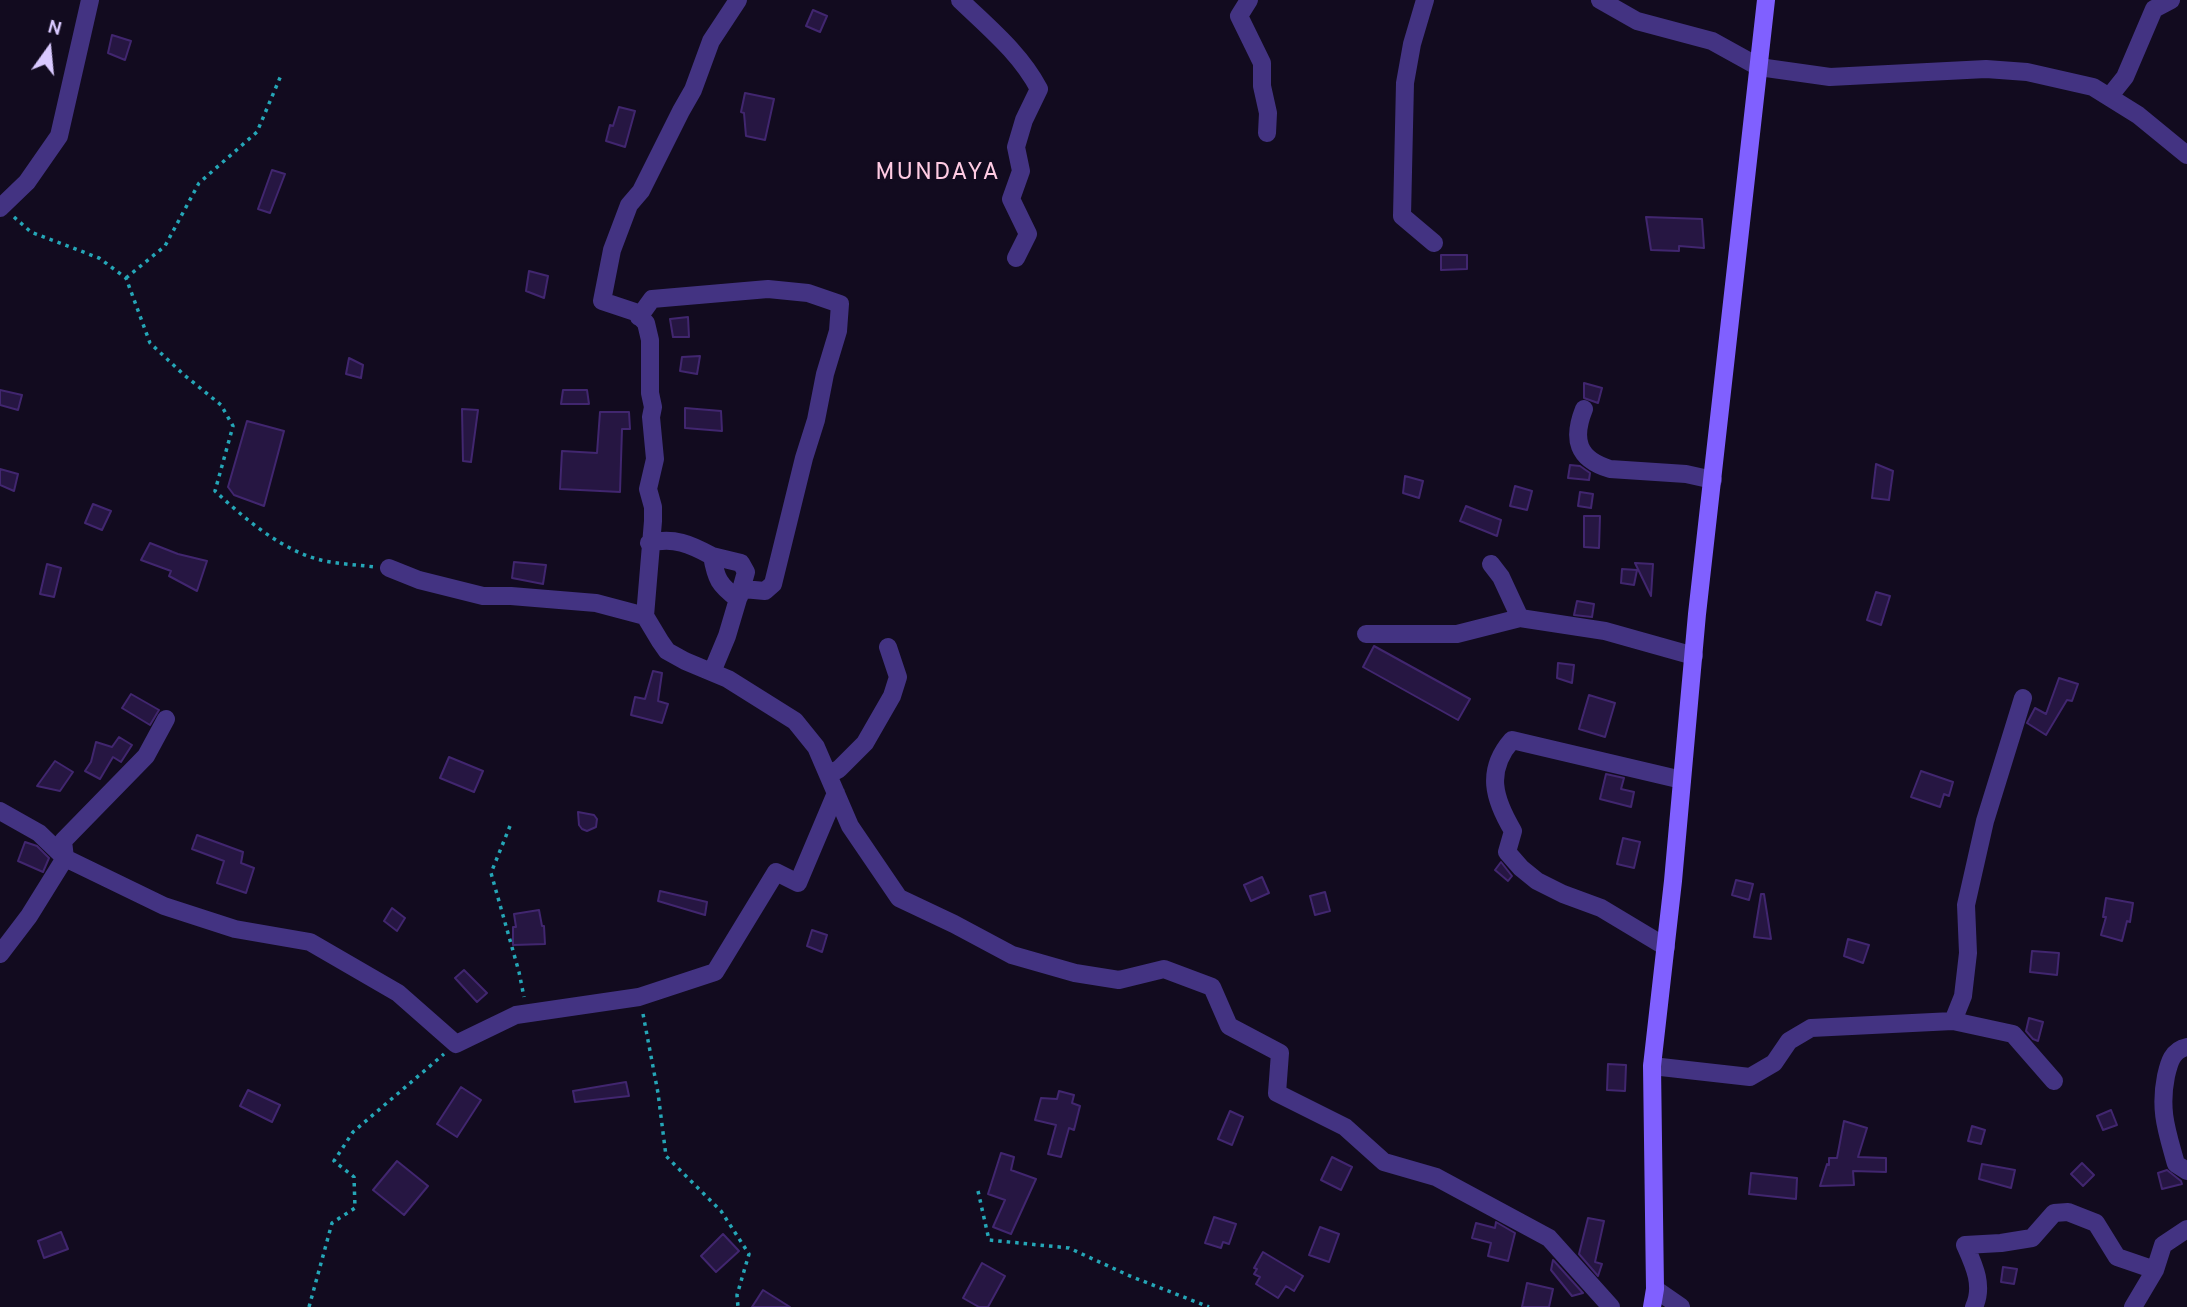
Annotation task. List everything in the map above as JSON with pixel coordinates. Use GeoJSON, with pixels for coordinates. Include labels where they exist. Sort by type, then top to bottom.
{"type":"FeatureCollection","features":[{"type":"Feature","properties":{"kind":"main road"},"geometry":{"type":"LineString","coordinates":[[1652,1307],[1655,1289],[1652,1066],[1766,0]]}},
{"type":"Feature","properties":{"kind":"street"},"geometry":{"type":"LineString","coordinates":[[1,207],[27,183],[59,136],[90,0]]}},
{"type":"Feature","properties":{"kind":"street"},"geometry":{"type":"LineString","coordinates":[[738,0],[711,41],[689,100],[641,191],[628,205],[612,250],[602,301],[635,312],[646,323],[650,340],[650,393],[653,407],[651,417],[655,459],[648,489],[653,507],[645,616],[667,651],[728,679],[795,722],[816,747],[850,825],[899,898],[954,923],[1012,955],[1062,969],[1119,980],[1164,969],[1212,987],[1229,1026],[1280,1052],[1277,1093],[1345,1127],[1384,1162],[1436,1177],[1549,1238],[1611,1307]]}},
{"type":"Feature","properties":{"kind":"street"},"geometry":{"type":"LineString","coordinates":[[960,0],[1027,66],[1039,89],[1024,120],[1016,147],[1021,171],[1011,199],[1028,234],[1016,258]]}},
{"type":"Feature","properties":{"kind":"street"},"geometry":{"type":"LineString","coordinates":[[1249,0],[1239,16],[1262,63],[1262,86],[1268,113],[1267,133]]}},
{"type":"Feature","properties":{"kind":"street"},"geometry":{"type":"LineString","coordinates":[[1424,0],[1405,83],[1402,216],[1434,243]]}},
{"type":"Feature","properties":{"kind":"street"},"geometry":{"type":"LineString","coordinates":[[1600,0],[1637,21],[1712,41],[1759,67],[1830,77],[1986,69],[2027,72],[2093,87],[2138,115],[2187,155]]}},
{"type":"Feature","properties":{"kind":"street"},"geometry":{"type":"LineString","coordinates":[[2109,97],[2125,77],[2154,9],[2171,0]]}},
{"type":"Feature","properties":{"kind":"street"},"geometry":{"type":"LineString","coordinates":[[639,317],[652,299],[768,289],[808,293],[840,304],[838,331],[773,584],[765,592],[741,594],[722,588],[715,575],[712,556]]}},
{"type":"Feature","properties":{"kind":"street"},"geometry":{"type":"LineString","coordinates":[[1584,409],[1576,428],[1581,450],[1600,466],[1686,474],[1713,480]]}},
{"type":"Feature","properties":{"kind":"street"},"geometry":{"type":"LineString","coordinates":[[649,543],[675,540],[691,544],[712,556],[741,563],[746,572],[727,636],[712,672]]}},
{"type":"Feature","properties":{"kind":"street"},"geometry":{"type":"LineString","coordinates":[[1491,564],[1501,577],[1520,618]]}},
{"type":"Feature","properties":{"kind":"street"},"geometry":{"type":"LineString","coordinates":[[389,568],[419,580],[484,596],[596,603],[645,616]]}},
{"type":"Feature","properties":{"kind":"street"},"geometry":{"type":"LineString","coordinates":[[1366,634],[1457,634],[1520,618],[1605,631],[1694,656]]}},
{"type":"Feature","properties":{"kind":"street"},"geometry":{"type":"LineString","coordinates":[[828,775],[839,769],[865,743],[892,696],[898,677],[888,647]]}},
{"type":"Feature","properties":{"kind":"street"},"geometry":{"type":"LineString","coordinates":[[1953,1021],[1963,996],[1968,953],[1966,905],[1985,821],[2023,698]]}},
{"type":"Feature","properties":{"kind":"street"},"geometry":{"type":"LineString","coordinates":[[0,954],[29,916],[65,858],[63,841],[146,756],[166,719]]}},
{"type":"Feature","properties":{"kind":"street"},"geometry":{"type":"LineString","coordinates":[[1666,947],[1601,908],[1537,881],[1521,868],[1507,852],[1513,831],[1496,795],[1494,775],[1502,752],[1512,740],[1682,780]]}},
{"type":"Feature","properties":{"kind":"street"},"geometry":{"type":"LineString","coordinates":[[0,811],[38,833],[65,858],[164,906],[235,929],[310,942],[398,993],[456,1044],[516,1015],[639,997],[715,972],[776,872],[798,883],[836,793]]}},
{"type":"Feature","properties":{"kind":"street"},"geometry":{"type":"LineString","coordinates":[[1652,1066],[1750,1077],[1774,1063],[1789,1041],[1811,1028],[1953,1021],[2013,1034],[2053,1081]]}},
{"type":"Feature","properties":{"kind":"street"},"geometry":{"type":"LineString","coordinates":[[2187,1047],[2178,1050],[2169,1063],[2162,1100],[2165,1127],[2176,1164],[2187,1171]]}},
{"type":"Feature","properties":{"kind":"street"},"geometry":{"type":"LineString","coordinates":[[1974,1307],[1980,1295],[1976,1270],[1965,1244],[2001,1243],[2032,1238],[2054,1213],[2068,1212],[2096,1223],[2116,1257],[2155,1270]]}},
{"type":"Feature","properties":{"kind":"street"},"geometry":{"type":"LineString","coordinates":[[2133,1307],[2155,1270],[2163,1245],[2187,1229]]}},
{"type":"Feature","properties":{"kind":"street"},"geometry":{"type":"LineString","coordinates":[[1655,1289],[1681,1307]]}},
{"type":"Feature","properties":{"kind":"path"},"geometry":{"type":"LineString","coordinates":[[126,278],[165,246],[199,183],[257,132],[282,74]]}},
{"type":"Feature","properties":{"kind":"path"},"geometry":{"type":"LineString","coordinates":[[1,207],[31,232],[99,258],[126,278],[150,343],[221,405],[233,426],[215,491],[240,514],[284,544],[323,560],[389,568]]}},
{"type":"Feature","properties":{"kind":"path"},"geometry":{"type":"LineString","coordinates":[[510,826],[491,873],[519,972],[527,1013]]}},
{"type":"Feature","properties":{"kind":"path"},"geometry":{"type":"LineString","coordinates":[[639,997],[658,1093],[666,1156],[722,1211],[749,1254],[737,1295],[738,1307]]}},
{"type":"Feature","properties":{"kind":"path"},"geometry":{"type":"LineString","coordinates":[[309,1307],[332,1223],[355,1208],[354,1177],[334,1161],[353,1132],[456,1044]]}},
{"type":"Feature","properties":{"kind":"path"},"geometry":{"type":"LineString","coordinates":[[978,1191],[989,1240],[1069,1248],[1130,1276],[1209,1307]]}},
{"type":"Feature","properties":{"kind":"building"},"geometry":{"type":"Polygon","coordinates":[[[813,10],[827,16],[820,32],[806,26],[813,10]]]}},
{"type":"Feature","properties":{"kind":"building"},"geometry":{"type":"Polygon","coordinates":[[[112,35],[131,41],[125,60],[108,53],[112,35]]]}},
{"type":"Feature","properties":{"kind":"building"},"geometry":{"type":"Polygon","coordinates":[[[745,93],[774,99],[765,140],[746,136],[744,113],[741,112],[745,93]]]}},
{"type":"Feature","properties":{"kind":"building"},"geometry":{"type":"Polygon","coordinates":[[[619,107],[635,111],[625,147],[606,141],[619,107]]]}},
{"type":"Feature","properties":{"kind":"building"},"geometry":{"type":"Polygon","coordinates":[[[272,170],[285,174],[270,213],[258,209],[272,170]]]}},
{"type":"Feature","properties":{"kind":"building"},"geometry":{"type":"Polygon","coordinates":[[[1646,217],[1702,219],[1704,248],[1679,246],[1679,251],[1651,250],[1646,217]]]}},
{"type":"Feature","properties":{"kind":"building"},"geometry":{"type":"Polygon","coordinates":[[[1441,255],[1467,255],[1467,269],[1441,270],[1441,255]]]}},
{"type":"Feature","properties":{"kind":"building"},"geometry":{"type":"Polygon","coordinates":[[[529,271],[548,276],[544,298],[526,291],[529,271]]]}},
{"type":"Feature","properties":{"kind":"building"},"geometry":{"type":"Polygon","coordinates":[[[688,317],[689,337],[673,337],[670,319],[688,317]]]}},
{"type":"Feature","properties":{"kind":"building"},"geometry":{"type":"Polygon","coordinates":[[[700,356],[697,374],[680,371],[682,357],[700,356]]]}},
{"type":"Feature","properties":{"kind":"building"},"geometry":{"type":"Polygon","coordinates":[[[349,358],[363,365],[361,378],[346,374],[349,358]]]}},
{"type":"Feature","properties":{"kind":"building"},"geometry":{"type":"Polygon","coordinates":[[[1584,383],[1602,388],[1598,403],[1584,398],[1584,383]]]}},
{"type":"Feature","properties":{"kind":"building"},"geometry":{"type":"Polygon","coordinates":[[[0,390],[22,395],[18,410],[0,405],[0,390]]]}},
{"type":"Feature","properties":{"kind":"building"},"geometry":{"type":"Polygon","coordinates":[[[563,390],[587,390],[589,404],[561,404],[563,390]]]}},
{"type":"Feature","properties":{"kind":"building"},"geometry":{"type":"Polygon","coordinates":[[[685,408],[721,411],[722,431],[685,428],[685,408]]]}},
{"type":"Feature","properties":{"kind":"building"},"geometry":{"type":"Polygon","coordinates":[[[462,409],[478,410],[471,462],[463,461],[462,409]]]}},
{"type":"Feature","properties":{"kind":"building"},"geometry":{"type":"Polygon","coordinates":[[[600,412],[629,412],[630,429],[622,429],[620,492],[560,489],[562,451],[597,453],[600,412]]]}},
{"type":"Feature","properties":{"kind":"building"},"geometry":{"type":"Polygon","coordinates":[[[247,421],[284,431],[264,506],[234,495],[228,487],[247,421]]]}},
{"type":"Feature","properties":{"kind":"building"},"geometry":{"type":"Polygon","coordinates":[[[1876,464],[1893,471],[1889,500],[1872,498],[1876,464]]]}},
{"type":"Feature","properties":{"kind":"building"},"geometry":{"type":"Polygon","coordinates":[[[1570,465],[1580,466],[1590,473],[1589,480],[1568,478],[1570,465]]]}},
{"type":"Feature","properties":{"kind":"building"},"geometry":{"type":"Polygon","coordinates":[[[0,469],[18,474],[14,491],[0,485],[0,469]]]}},
{"type":"Feature","properties":{"kind":"building"},"geometry":{"type":"Polygon","coordinates":[[[1405,476],[1423,481],[1419,498],[1403,493],[1405,476]]]}},
{"type":"Feature","properties":{"kind":"building"},"geometry":{"type":"Polygon","coordinates":[[[1515,486],[1532,491],[1527,510],[1510,506],[1515,486]]]}},
{"type":"Feature","properties":{"kind":"building"},"geometry":{"type":"Polygon","coordinates":[[[1580,492],[1593,494],[1591,508],[1578,506],[1580,492]]]}},
{"type":"Feature","properties":{"kind":"building"},"geometry":{"type":"Polygon","coordinates":[[[93,504],[111,511],[102,530],[85,523],[93,504]]]}},
{"type":"Feature","properties":{"kind":"building"},"geometry":{"type":"Polygon","coordinates":[[[1466,506],[1501,520],[1497,536],[1460,521],[1466,506]]]}},
{"type":"Feature","properties":{"kind":"building"},"geometry":{"type":"Polygon","coordinates":[[[1584,516],[1600,516],[1599,548],[1584,547],[1584,516]]]}},
{"type":"Feature","properties":{"kind":"building"},"geometry":{"type":"Polygon","coordinates":[[[150,543],[207,561],[197,591],[169,576],[171,571],[141,560],[150,543]]]}},
{"type":"Feature","properties":{"kind":"building"},"geometry":{"type":"Polygon","coordinates":[[[514,562],[546,565],[543,584],[512,578],[514,562]]]}},
{"type":"Feature","properties":{"kind":"building"},"geometry":{"type":"Polygon","coordinates":[[[1635,563],[1653,564],[1651,596],[1635,563]]]}},
{"type":"Feature","properties":{"kind":"building"},"geometry":{"type":"Polygon","coordinates":[[[47,564],[61,568],[54,597],[40,594],[47,564]]]}},
{"type":"Feature","properties":{"kind":"building"},"geometry":{"type":"Polygon","coordinates":[[[1622,569],[1637,570],[1634,585],[1621,583],[1622,569]]]}},
{"type":"Feature","properties":{"kind":"building"},"geometry":{"type":"Polygon","coordinates":[[[1876,592],[1890,596],[1881,625],[1867,620],[1876,592]]]}},
{"type":"Feature","properties":{"kind":"building"},"geometry":{"type":"Polygon","coordinates":[[[1577,601],[1594,604],[1592,617],[1574,615],[1577,601]]]}},
{"type":"Feature","properties":{"kind":"building"},"geometry":{"type":"Polygon","coordinates":[[[1374,646],[1470,699],[1458,720],[1363,667],[1374,646]]]}},
{"type":"Feature","properties":{"kind":"building"},"geometry":{"type":"Polygon","coordinates":[[[1558,663],[1574,665],[1572,683],[1557,678],[1558,663]]]}},
{"type":"Feature","properties":{"kind":"building"},"geometry":{"type":"Polygon","coordinates":[[[653,671],[662,673],[658,701],[668,704],[662,723],[631,715],[635,697],[645,699],[653,671]]]}},
{"type":"Feature","properties":{"kind":"building"},"geometry":{"type":"Polygon","coordinates":[[[2059,678],[2078,684],[2072,701],[2067,700],[2046,735],[2027,723],[2035,708],[2046,714],[2059,678]]]}},
{"type":"Feature","properties":{"kind":"building"},"geometry":{"type":"Polygon","coordinates":[[[131,694],[159,710],[150,725],[122,708],[131,694]]]}},
{"type":"Feature","properties":{"kind":"building"},"geometry":{"type":"Polygon","coordinates":[[[1589,695],[1615,703],[1605,737],[1579,729],[1589,695]]]}},
{"type":"Feature","properties":{"kind":"building"},"geometry":{"type":"Polygon","coordinates":[[[119,737],[132,745],[121,762],[113,757],[100,779],[85,771],[91,762],[96,742],[112,747],[119,737]]]}},
{"type":"Feature","properties":{"kind":"building"},"geometry":{"type":"Polygon","coordinates":[[[449,757],[483,771],[474,792],[440,778],[449,757]]]}},
{"type":"Feature","properties":{"kind":"building"},"geometry":{"type":"Polygon","coordinates":[[[55,761],[73,772],[60,791],[37,786],[55,761]]]}},
{"type":"Feature","properties":{"kind":"building"},"geometry":{"type":"Polygon","coordinates":[[[1921,771],[1953,782],[1949,796],[1944,794],[1940,807],[1911,797],[1921,771]]]}},
{"type":"Feature","properties":{"kind":"building"},"geometry":{"type":"Polygon","coordinates":[[[1606,774],[1624,778],[1621,789],[1634,792],[1631,807],[1600,799],[1606,774]]]}},
{"type":"Feature","properties":{"kind":"building"},"geometry":{"type":"Polygon","coordinates":[[[578,812],[594,815],[597,819],[596,827],[587,831],[582,829],[578,812]]]}},
{"type":"Feature","properties":{"kind":"building"},"geometry":{"type":"Polygon","coordinates":[[[197,835],[243,852],[241,863],[254,868],[246,893],[217,883],[224,861],[192,849],[197,835]]]}},
{"type":"Feature","properties":{"kind":"building"},"geometry":{"type":"Polygon","coordinates":[[[1623,838],[1640,842],[1634,868],[1617,864],[1623,838]]]}},
{"type":"Feature","properties":{"kind":"building"},"geometry":{"type":"Polygon","coordinates":[[[25,842],[37,846],[49,858],[43,872],[18,861],[25,842]]]}},
{"type":"Feature","properties":{"kind":"building"},"geometry":{"type":"Polygon","coordinates":[[[1501,862],[1512,876],[1508,881],[1495,870],[1501,862]]]}},
{"type":"Feature","properties":{"kind":"building"},"geometry":{"type":"Polygon","coordinates":[[[1262,877],[1269,893],[1251,901],[1244,885],[1262,877]]]}},
{"type":"Feature","properties":{"kind":"building"},"geometry":{"type":"Polygon","coordinates":[[[1736,880],[1753,884],[1749,900],[1732,895],[1736,880]]]}},
{"type":"Feature","properties":{"kind":"building"},"geometry":{"type":"Polygon","coordinates":[[[660,891],[707,902],[705,915],[658,901],[660,891]]]}},
{"type":"Feature","properties":{"kind":"building"},"geometry":{"type":"Polygon","coordinates":[[[1325,892],[1330,911],[1315,915],[1310,896],[1325,892]]]}},
{"type":"Feature","properties":{"kind":"building"},"geometry":{"type":"Polygon","coordinates":[[[1761,894],[1764,894],[1771,939],[1754,937],[1761,894]]]}},
{"type":"Feature","properties":{"kind":"building"},"geometry":{"type":"Polygon","coordinates":[[[2106,898],[2133,903],[2130,922],[2127,921],[2122,941],[2101,935],[2106,917],[2103,917],[2106,898]]]}},
{"type":"Feature","properties":{"kind":"building"},"geometry":{"type":"Polygon","coordinates":[[[392,908],[405,918],[397,931],[384,921],[392,908]]]}},
{"type":"Feature","properties":{"kind":"building"},"geometry":{"type":"Polygon","coordinates":[[[539,910],[544,926],[545,944],[513,945],[513,927],[516,927],[514,914],[539,910]]]}},
{"type":"Feature","properties":{"kind":"building"},"geometry":{"type":"Polygon","coordinates":[[[812,930],[827,935],[822,952],[807,946],[812,930]]]}},
{"type":"Feature","properties":{"kind":"building"},"geometry":{"type":"Polygon","coordinates":[[[1848,939],[1869,945],[1863,963],[1844,956],[1848,939]]]}},
{"type":"Feature","properties":{"kind":"building"},"geometry":{"type":"Polygon","coordinates":[[[2032,951],[2059,953],[2057,975],[2030,972],[2032,951]]]}},
{"type":"Feature","properties":{"kind":"building"},"geometry":{"type":"Polygon","coordinates":[[[464,970],[487,993],[477,1002],[455,978],[464,970]]]}},
{"type":"Feature","properties":{"kind":"building"},"geometry":{"type":"Polygon","coordinates":[[[2029,1018],[2043,1022],[2038,1041],[2026,1031],[2029,1018]]]}},
{"type":"Feature","properties":{"kind":"building"},"geometry":{"type":"Polygon","coordinates":[[[1608,1064],[1626,1065],[1625,1091],[1607,1090],[1608,1064]]]}},
{"type":"Feature","properties":{"kind":"building"},"geometry":{"type":"Polygon","coordinates":[[[626,1082],[629,1096],[575,1102],[573,1091],[626,1082]]]}},
{"type":"Feature","properties":{"kind":"building"},"geometry":{"type":"Polygon","coordinates":[[[461,1087],[481,1100],[457,1137],[437,1124],[461,1087]]]}},
{"type":"Feature","properties":{"kind":"building"},"geometry":{"type":"Polygon","coordinates":[[[248,1090],[280,1105],[272,1122],[240,1106],[248,1090]]]}},
{"type":"Feature","properties":{"kind":"building"},"geometry":{"type":"Polygon","coordinates":[[[1059,1091],[1074,1095],[1072,1103],[1080,1106],[1074,1130],[1069,1128],[1061,1157],[1048,1154],[1056,1125],[1035,1120],[1041,1098],[1057,1099],[1059,1091]]]}},
{"type":"Feature","properties":{"kind":"building"},"geometry":{"type":"Polygon","coordinates":[[[2111,1110],[2117,1125],[2103,1130],[2097,1116],[2111,1110]]]}},
{"type":"Feature","properties":{"kind":"building"},"geometry":{"type":"Polygon","coordinates":[[[1230,1111],[1243,1117],[1232,1145],[1218,1139],[1230,1111]]]}},
{"type":"Feature","properties":{"kind":"building"},"geometry":{"type":"Polygon","coordinates":[[[1844,1121],[1867,1128],[1858,1157],[1886,1158],[1886,1172],[1853,1171],[1854,1185],[1820,1186],[1827,1164],[1829,1165],[1829,1158],[1837,1158],[1844,1121]]]}},
{"type":"Feature","properties":{"kind":"building"},"geometry":{"type":"Polygon","coordinates":[[[1972,1126],[1985,1130],[1981,1144],[1968,1141],[1972,1126]]]}},
{"type":"Feature","properties":{"kind":"building"},"geometry":{"type":"Polygon","coordinates":[[[1001,1153],[1014,1157],[1011,1170],[1036,1179],[1011,1234],[993,1227],[1005,1200],[988,1194],[1001,1153]]]}},
{"type":"Feature","properties":{"kind":"building"},"geometry":{"type":"Polygon","coordinates":[[[1332,1157],[1352,1167],[1341,1190],[1321,1180],[1332,1157]]]}},
{"type":"Feature","properties":{"kind":"building"},"geometry":{"type":"Polygon","coordinates":[[[397,1161],[428,1186],[404,1215],[373,1190],[397,1161]]]}},
{"type":"Feature","properties":{"kind":"building"},"geometry":{"type":"Polygon","coordinates":[[[2082,1163],[2094,1175],[2083,1186],[2071,1174],[2082,1163]]]}},
{"type":"Feature","properties":{"kind":"building"},"geometry":{"type":"Polygon","coordinates":[[[1982,1164],[2015,1170],[2011,1188],[1979,1179],[1982,1164]]]}},
{"type":"Feature","properties":{"kind":"building"},"geometry":{"type":"Polygon","coordinates":[[[2167,1170],[2182,1184],[2162,1189],[2158,1173],[2167,1170]]]}},
{"type":"Feature","properties":{"kind":"building"},"geometry":{"type":"Polygon","coordinates":[[[1751,1173],[1797,1178],[1796,1199],[1749,1194],[1751,1173]]]}},
{"type":"Feature","properties":{"kind":"building"},"geometry":{"type":"Polygon","coordinates":[[[1214,1217],[1236,1224],[1229,1244],[1223,1242],[1221,1248],[1205,1243],[1214,1217]]]}},
{"type":"Feature","properties":{"kind":"building"},"geometry":{"type":"Polygon","coordinates":[[[1588,1218],[1604,1221],[1595,1262],[1602,1264],[1598,1276],[1579,1254],[1588,1218]]]}},
{"type":"Feature","properties":{"kind":"building"},"geometry":{"type":"Polygon","coordinates":[[[1496,1222],[1515,1233],[1508,1261],[1488,1256],[1491,1243],[1472,1238],[1476,1223],[1495,1228],[1496,1222]]]}},
{"type":"Feature","properties":{"kind":"building"},"geometry":{"type":"Polygon","coordinates":[[[1320,1227],[1339,1234],[1329,1262],[1309,1255],[1320,1227]]]}},
{"type":"Feature","properties":{"kind":"building"},"geometry":{"type":"Polygon","coordinates":[[[61,1232],[68,1249],[44,1258],[38,1241],[61,1232]]]}},
{"type":"Feature","properties":{"kind":"building"},"geometry":{"type":"Polygon","coordinates":[[[723,1234],[739,1251],[716,1272],[701,1256],[723,1234]]]}},
{"type":"Feature","properties":{"kind":"building"},"geometry":{"type":"Polygon","coordinates":[[[1263,1252],[1303,1276],[1294,1291],[1286,1286],[1278,1298],[1256,1284],[1260,1277],[1254,1274],[1257,1269],[1254,1268],[1263,1252]]]}},
{"type":"Feature","properties":{"kind":"building"},"geometry":{"type":"Polygon","coordinates":[[[1553,1260],[1583,1293],[1572,1296],[1551,1270],[1553,1260]]]}},
{"type":"Feature","properties":{"kind":"building"},"geometry":{"type":"Polygon","coordinates":[[[982,1263],[1005,1276],[988,1307],[979,1307],[963,1298],[982,1263]]]}},
{"type":"Feature","properties":{"kind":"building"},"geometry":{"type":"Polygon","coordinates":[[[2003,1267],[2017,1269],[2014,1284],[2001,1282],[2003,1267]]]}},
{"type":"Feature","properties":{"kind":"building"},"geometry":{"type":"Polygon","coordinates":[[[1527,1283],[1553,1289],[1549,1307],[1522,1307],[1527,1283]]]}},
{"type":"Feature","properties":{"kind":"building"},"geometry":{"type":"Polygon","coordinates":[[[763,1290],[790,1307],[752,1307],[763,1290]]]}},
{"type":"Feature","properties":{"kind":"district","name":"MUNDAYA"},"geometry":{"type":"Point","coordinates":[938,174]}}]}
